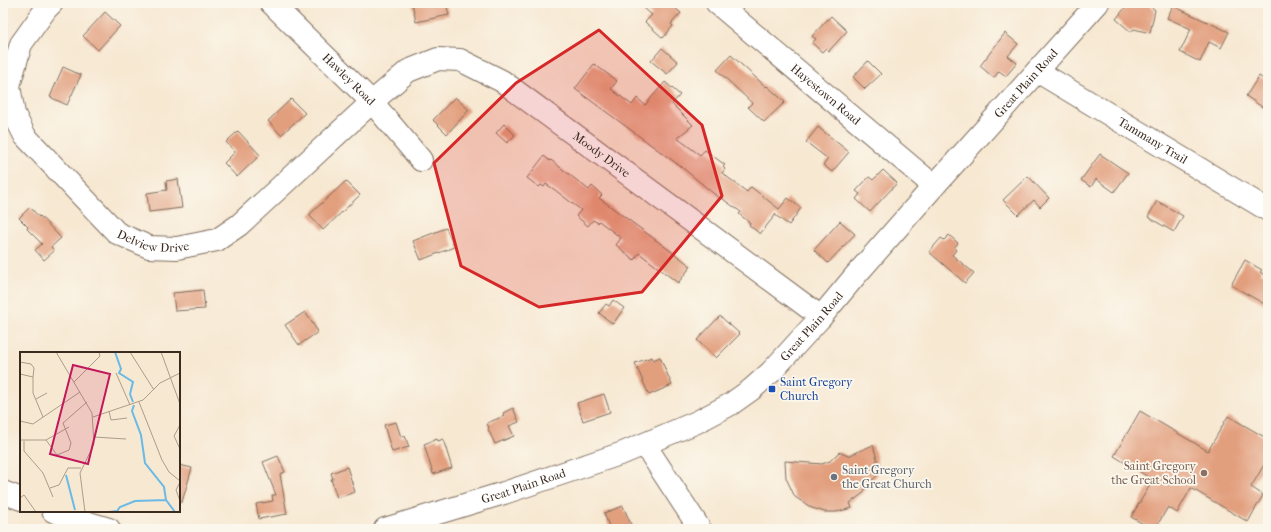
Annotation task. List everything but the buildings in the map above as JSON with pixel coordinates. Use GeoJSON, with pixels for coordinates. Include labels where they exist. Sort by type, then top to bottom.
{"type":"FeatureCollection","features":[{"type":"Feature","properties":{"kind":"street","name":"Delview Drive"},"geometry":{"type":"LineString","coordinates":[[52,3],[21,44],[9,86],[14,114],[24,136],[117,233],[149,247],[177,248],[216,240],[239,225],[372,102]]}},
{"type":"Feature","properties":{"kind":"street","name":"Hawley Road"},"geometry":{"type":"LineString","coordinates":[[271,3],[372,102],[421,160]]}},
{"type":"Feature","properties":{"kind":"street","name":"Hayestown Road"},"geometry":{"type":"LineString","coordinates":[[717,3],[934,186]]}},
{"type":"Feature","properties":{"kind":"street","name":"Great Plain Road"},"geometry":{"type":"LineString","coordinates":[[385,529],[504,493],[645,445],[731,404],[752,389],[771,372],[821,317],[934,186],[1098,3]]}},
{"type":"Feature","properties":{"kind":"street","name":"Moody Drive"},"geometry":{"type":"LineString","coordinates":[[372,102],[408,71],[438,59],[460,60],[502,81],[821,317]]}},
{"type":"Feature","properties":{"kind":"street","name":"Tammany Trail"},"geometry":{"type":"LineString","coordinates":[[1037,72],[1268,210]]}},
{"type":"Feature","properties":{"kind":"street"},"geometry":{"type":"LineString","coordinates":[[645,445],[700,529]]}},
{"type":"Feature","properties":{"kind":"street"},"geometry":{"type":"LineString","coordinates":[[3,492],[20,499]]}},
{"type":"Feature","properties":{"kind":"street"},"geometry":{"type":"LineString","coordinates":[[57,512],[109,529]]}},
{"type":"Feature","properties":{"kind":"highlighted area"},"geometry":{"type":"Polygon","coordinates":[[[599,30],[702,125],[722,196],[642,292],[539,307],[461,266],[434,163],[516,83],[599,30]]]}},
{"type":"Feature","properties":{"kind":"place","name":"Saint Gregory Church"},"geometry":{"type":"Point","coordinates":[772,389]}},
{"type":"Feature","properties":{"kind":"place","name":"Saint Gregory the Great School"},"geometry":{"type":"Point","coordinates":[1204,473]}},
{"type":"Feature","properties":{"kind":"place","name":"Saint Gregory the Great Church"},"geometry":{"type":"Point","coordinates":[834,477]}}]}
